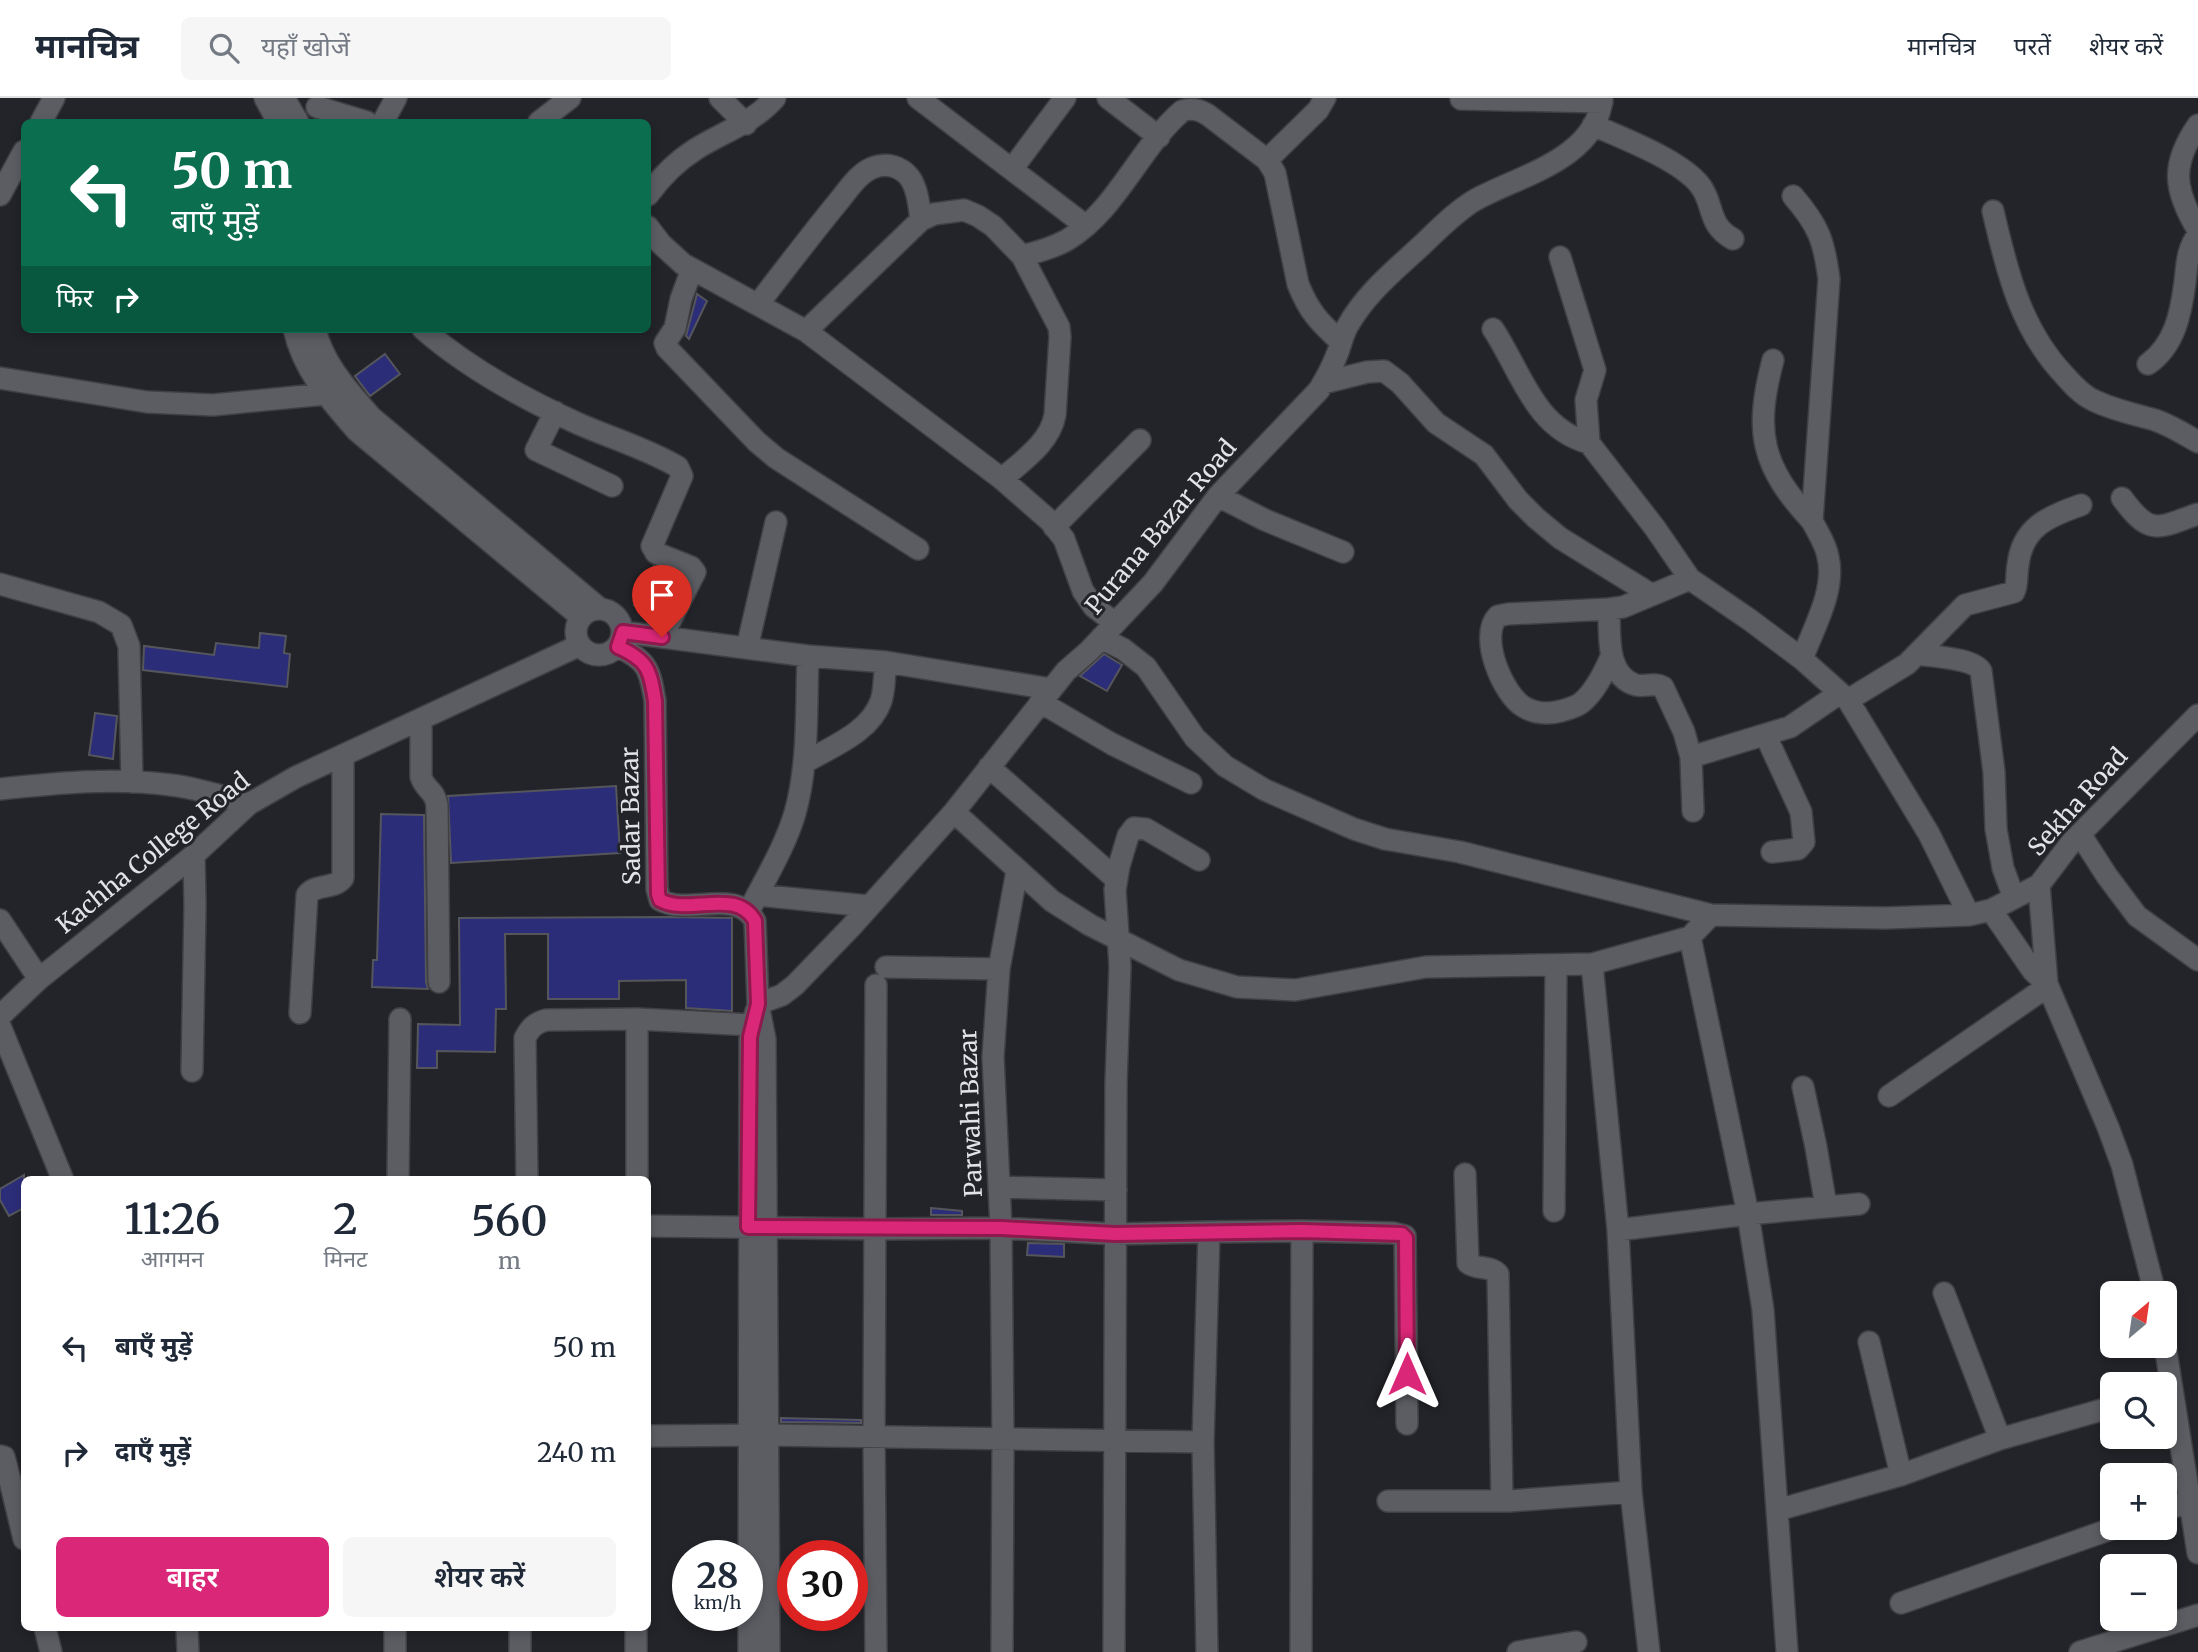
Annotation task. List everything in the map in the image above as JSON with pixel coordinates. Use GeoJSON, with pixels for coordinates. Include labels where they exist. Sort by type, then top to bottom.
{"type":"FeatureCollection","features":[{"type":"Feature","properties":{"kind":"street"},"geometry":{"type":"LineString","coordinates":[[43,119],[54,98]]}},
{"type":"Feature","properties":{"kind":"street"},"geometry":{"type":"LineString","coordinates":[[265,98],[276,119]]}},
{"type":"Feature","properties":{"kind":"street"},"geometry":{"type":"LineString","coordinates":[[284,98],[296,119]]}},
{"type":"Feature","properties":{"kind":"street"},"geometry":{"type":"LineString","coordinates":[[385,119],[396,98]]}},
{"type":"Feature","properties":{"kind":"street"},"geometry":{"type":"LineString","coordinates":[[543,119],[570,98]]}},
{"type":"Feature","properties":{"kind":"street"},"geometry":{"type":"LineString","coordinates":[[720,98],[746,124]]}},
{"type":"Feature","properties":{"kind":"street"},"geometry":{"type":"LineString","coordinates":[[651,191],[671,168],[694,150],[731,129],[746,124],[775,98]]}},
{"type":"Feature","properties":{"kind":"street"},"geometry":{"type":"LineString","coordinates":[[919,98],[1086,226]]}},
{"type":"Feature","properties":{"kind":"street"},"geometry":{"type":"LineString","coordinates":[[1012,169],[1065,98]]}},
{"type":"Feature","properties":{"kind":"street"},"geometry":{"type":"LineString","coordinates":[[1108,98],[1159,137]]}},
{"type":"Feature","properties":{"kind":"street"},"geometry":{"type":"LineString","coordinates":[[1267,160],[1318,110],[1325,98]]}},
{"type":"Feature","properties":{"kind":"street"},"geometry":{"type":"LineString","coordinates":[[1461,99],[1602,100]]}},
{"type":"Feature","properties":{"kind":"street","name":"Purana Bazar Road"},"geometry":{"type":"LineString","coordinates":[[755,1014],[795,985],[851,927],[954,812],[1046,696],[1153,583],[1218,496],[1301,411],[1331,370],[1345,331],[1366,297],[1456,213],[1477,200],[1537,173],[1580,142],[1593,125],[1602,100]]}},
{"type":"Feature","properties":{"kind":"street"},"geometry":{"type":"LineString","coordinates":[[314,109],[355,119]]}},
{"type":"Feature","properties":{"kind":"street"},"geometry":{"type":"LineString","coordinates":[[1022,256],[1053,247],[1086,226],[1182,111],[1200,110],[1267,160],[1275,173],[1298,284],[1304,300],[1319,322],[1341,342]]}},
{"type":"Feature","properties":{"kind":"street"},"geometry":{"type":"LineString","coordinates":[[1593,125],[1665,159],[1698,183],[1708,200],[1713,219],[1733,239]]}},
{"type":"Feature","properties":{"kind":"street"},"geometry":{"type":"LineString","coordinates":[[2198,125],[2184,149],[2177,174],[2181,198],[2198,230]]}},
{"type":"Feature","properties":{"kind":"street"},"geometry":{"type":"LineString","coordinates":[[0,195],[21,156]]}},
{"type":"Feature","properties":{"kind":"street"},"geometry":{"type":"LineString","coordinates":[[759,303],[815,229],[857,179],[869,169],[893,165],[903,171],[915,188],[921,219]]}},
{"type":"Feature","properties":{"kind":"street"},"geometry":{"type":"LineString","coordinates":[[1793,196],[1808,214],[1824,243],[1829,279],[1812,521]]}},
{"type":"Feature","properties":{"kind":"street"},"geometry":{"type":"LineString","coordinates":[[806,331],[921,219],[942,212],[964,210],[993,226],[1022,256],[1059,327],[1060,337],[1053,425],[1041,444],[1002,479]]}},
{"type":"Feature","properties":{"kind":"street"},"geometry":{"type":"LineString","coordinates":[[1993,211],[2018,305],[2028,326],[2057,368],[2091,399],[2114,409],[2165,424],[2198,442]]}},
{"type":"Feature","properties":{"kind":"street"},"geometry":{"type":"LineString","coordinates":[[651,231],[661,244],[692,269],[759,303],[806,331],[1002,479],[1064,539],[1083,591],[1108,631],[1123,649],[1146,667],[1195,738],[1225,766],[1265,790],[1385,839],[1460,852],[1711,915],[1885,918],[1969,915],[1991,910],[2039,886]]}},
{"type":"Feature","properties":{"kind":"street"},"geometry":{"type":"LineString","coordinates":[[2148,364],[2159,356],[2175,330],[2188,257],[2198,235]]}},
{"type":"Feature","properties":{"kind":"street"},"geometry":{"type":"LineString","coordinates":[[1560,257],[1595,370],[1587,400],[1589,443]]}},
{"type":"Feature","properties":{"kind":"street"},"geometry":{"type":"LineString","coordinates":[[692,269],[681,299],[675,328],[665,343],[667,348],[757,442],[776,458],[918,549]]}},
{"type":"Feature","properties":{"kind":"street"},"geometry":{"type":"LineString","coordinates":[[1493,328],[1507,349],[1524,387],[1542,412],[1566,434],[1589,443],[1655,528],[1690,579],[1751,620],[1844,696],[1929,834],[1969,915]]}},
{"type":"Feature","properties":{"kind":"street"},"geometry":{"type":"LineString","coordinates":[[296,333],[309,369],[325,394],[356,431],[590,613],[614,615],[619,621],[620,640]]}},
{"type":"Feature","properties":{"kind":"street"},"geometry":{"type":"LineString","coordinates":[[317,333],[339,380],[371,417],[590,613]]}},
{"type":"Feature","properties":{"kind":"street"},"geometry":{"type":"LineString","coordinates":[[428,333],[503,386],[673,464],[681,472],[682,476],[652,547],[656,552],[691,567],[695,572],[662,637]]}},
{"type":"Feature","properties":{"kind":"street"},"geometry":{"type":"LineString","coordinates":[[1773,360],[1763,408],[1769,460],[1784,487],[1812,521],[1825,546],[1830,571],[1826,593],[1801,659]]}},
{"type":"Feature","properties":{"kind":"street"},"geometry":{"type":"LineString","coordinates":[[1323,383],[1367,372],[1384,371],[1400,383],[1436,423],[1484,455],[1536,518],[1560,538],[1652,595]]}},
{"type":"Feature","properties":{"kind":"street"},"geometry":{"type":"LineString","coordinates":[[0,378],[147,402],[213,405],[349,391]]}},
{"type":"Feature","properties":{"kind":"street"},"geometry":{"type":"LineString","coordinates":[[555,412],[537,450],[612,486]]}},
{"type":"Feature","properties":{"kind":"street"},"geometry":{"type":"LineString","coordinates":[[1054,527],[1140,440]]}},
{"type":"Feature","properties":{"kind":"street"},"geometry":{"type":"LineString","coordinates":[[1218,496],[1265,520],[1343,552]]}},
{"type":"Feature","properties":{"kind":"street"},"geometry":{"type":"LineString","coordinates":[[2122,498],[2138,517],[2160,527],[2171,526],[2198,514]]}},
{"type":"Feature","properties":{"kind":"street"},"geometry":{"type":"LineString","coordinates":[[1691,757],[1798,724],[1844,696],[1907,664],[1965,605],[2016,591],[2018,564],[2023,544],[2029,535],[2047,517],[2081,505]]}},
{"type":"Feature","properties":{"kind":"street"},"geometry":{"type":"LineString","coordinates":[[747,648],[776,522]]}},
{"type":"Feature","properties":{"kind":"street"},"geometry":{"type":"LineString","coordinates":[[1611,657],[1591,693],[1581,703],[1558,712],[1542,713],[1522,706],[1512,695],[1492,653],[1491,628],[1498,616],[1623,607],[1690,579]]}},
{"type":"Feature","properties":{"kind":"street"},"geometry":{"type":"LineString","coordinates":[[0,584],[99,612],[121,625],[129,646],[132,782]]}},
{"type":"Feature","properties":{"kind":"street"},"geometry":{"type":"LineString","coordinates":[[1609,610],[1611,657],[1618,671],[1636,684],[1657,684],[1663,687],[1684,732],[1691,757],[1693,811]]}},
{"type":"Feature","properties":{"kind":"street"},"geometry":{"type":"LineString","coordinates":[[590,613],[576,633],[585,651],[600,656],[620,640],[662,637],[808,656],[886,662],[1046,696],[1112,744],[1191,783]]}},
{"type":"Feature","properties":{"kind":"street","name":"Sadar Bazar"},"geometry":{"type":"LineString","coordinates":[[620,640],[650,673],[655,701],[660,900],[673,904],[753,903]]}},
{"type":"Feature","properties":{"kind":"street","name":"Kachha College Road"},"geometry":{"type":"LineString","coordinates":[[0,1016],[39,979],[194,855],[249,804],[296,777],[580,645]]}},
{"type":"Feature","properties":{"kind":"street"},"geometry":{"type":"LineString","coordinates":[[1918,654],[1970,662],[1981,671],[1994,772],[1996,829],[2003,868],[2014,898]]}},
{"type":"Feature","properties":{"kind":"street"},"geometry":{"type":"LineString","coordinates":[[769,1652],[759,1435],[755,1014],[757,934],[753,903],[795,812],[804,763],[808,656]]}},
{"type":"Feature","properties":{"kind":"street"},"geometry":{"type":"LineString","coordinates":[[804,763],[855,733],[869,721],[881,701],[886,662]]}},
{"type":"Feature","properties":{"kind":"street"},"geometry":{"type":"LineString","coordinates":[[421,719],[421,777],[423,784],[433,792],[437,805],[439,982]]}},
{"type":"Feature","properties":{"kind":"street","name":"Sekha Road"},"geometry":{"type":"LineString","coordinates":[[2152,1281],[2122,1166],[2048,985],[2039,886],[2080,834],[2194,727]]}},
{"type":"Feature","properties":{"kind":"street"},"geometry":{"type":"LineString","coordinates":[[1766,736],[1801,812],[1804,842],[1798,849],[1772,852]]}},
{"type":"Feature","properties":{"kind":"street"},"geometry":{"type":"LineString","coordinates":[[300,1013],[307,895],[313,889],[336,885],[343,878],[343,755]]}},
{"type":"Feature","properties":{"kind":"street"},"geometry":{"type":"LineString","coordinates":[[989,767],[1116,878]]}},
{"type":"Feature","properties":{"kind":"street"},"geometry":{"type":"LineString","coordinates":[[0,789],[64,781],[132,782],[171,785],[249,804]]}},
{"type":"Feature","properties":{"kind":"street"},"geometry":{"type":"LineString","coordinates":[[954,812],[1052,901],[1119,941],[1178,971],[1237,987],[1295,990],[1426,967],[1592,964],[1690,937],[1711,915]]}},
{"type":"Feature","properties":{"kind":"street"},"geometry":{"type":"LineString","coordinates":[[1114,1652],[1116,1084],[1120,966],[1116,878],[1128,836],[1134,828],[1146,829],[1199,860]]}},
{"type":"Feature","properties":{"kind":"street"},"geometry":{"type":"LineString","coordinates":[[2080,834],[2137,916],[2198,960]]}},
{"type":"Feature","properties":{"kind":"street"},"geometry":{"type":"LineString","coordinates":[[192,1071],[194,855]]}},
{"type":"Feature","properties":{"kind":"street","name":"Parwahi Bazar"},"geometry":{"type":"LineString","coordinates":[[1002,1652],[1001,1228],[993,1057],[999,969],[1017,871]]}},
{"type":"Feature","properties":{"kind":"street"},"geometry":{"type":"LineString","coordinates":[[753,903],[868,906]]}},
{"type":"Feature","properties":{"kind":"street","name":"Sekha Road"},"geometry":{"type":"LineString","coordinates":[[1991,910],[2029,965],[2048,985]]}},
{"type":"Feature","properties":{"kind":"street"},"geometry":{"type":"LineString","coordinates":[[0,920],[39,979]]}},
{"type":"Feature","properties":{"kind":"street"},"geometry":{"type":"LineString","coordinates":[[1690,937],[1748,1214],[1763,1310],[1787,1652]]}},
{"type":"Feature","properties":{"kind":"street"},"geometry":{"type":"LineString","coordinates":[[1592,964],[1618,1230],[1631,1492],[1649,1652]]}},
{"type":"Feature","properties":{"kind":"street"},"geometry":{"type":"LineString","coordinates":[[1554,1211],[1556,965]]}},
{"type":"Feature","properties":{"kind":"street"},"geometry":{"type":"LineString","coordinates":[[876,1652],[874,1438],[881,976],[999,969]]}},
{"type":"Feature","properties":{"kind":"street"},"geometry":{"type":"LineString","coordinates":[[1889,1096],[2048,985]]}},
{"type":"Feature","properties":{"kind":"street"},"geometry":{"type":"LineString","coordinates":[[527,1176],[525,1038],[537,1023],[546,1020],[755,1014]]}},
{"type":"Feature","properties":{"kind":"street"},"geometry":{"type":"LineString","coordinates":[[398,1176],[400,1019]]}},
{"type":"Feature","properties":{"kind":"street"},"geometry":{"type":"LineString","coordinates":[[637,1019],[637,1176]]}},
{"type":"Feature","properties":{"kind":"street"},"geometry":{"type":"LineString","coordinates":[[0,1026],[61,1176]]}},
{"type":"Feature","properties":{"kind":"street"},"geometry":{"type":"LineString","coordinates":[[1803,1087],[1826,1206]]}},
{"type":"Feature","properties":{"kind":"street"},"geometry":{"type":"LineString","coordinates":[[1465,1174],[1468,1263],[1494,1269],[1498,1274],[1502,1500]]}},
{"type":"Feature","properties":{"kind":"street"},"geometry":{"type":"LineString","coordinates":[[999,1187],[1116,1190]]}},
{"type":"Feature","properties":{"kind":"street"},"geometry":{"type":"LineString","coordinates":[[1618,1230],[1859,1204]]}},
{"type":"Feature","properties":{"kind":"street"},"geometry":{"type":"LineString","coordinates":[[651,1226],[1001,1228],[1115,1234],[1302,1231],[1402,1234],[1406,1238],[1407,1424]]}},
{"type":"Feature","properties":{"kind":"street"},"geometry":{"type":"LineString","coordinates":[[1301,1652],[1302,1231]]}},
{"type":"Feature","properties":{"kind":"street"},"geometry":{"type":"LineString","coordinates":[[1208,1652],[1203,1442],[1209,1232]]}},
{"type":"Feature","properties":{"kind":"street"},"geometry":{"type":"LineString","coordinates":[[1944,1293],[2000,1439]]}},
{"type":"Feature","properties":{"kind":"street"},"geometry":{"type":"LineString","coordinates":[[1869,1342],[1901,1475]]}},
{"type":"Feature","properties":{"kind":"street"},"geometry":{"type":"LineString","coordinates":[[1778,1510],[1901,1475],[2000,1439],[2100,1410]]}},
{"type":"Feature","properties":{"kind":"street"},"geometry":{"type":"LineString","coordinates":[[749,1652],[759,1435]]}},
{"type":"Feature","properties":{"kind":"street"},"geometry":{"type":"LineString","coordinates":[[651,1436],[759,1435],[1203,1442]]}},
{"type":"Feature","properties":{"kind":"street"},"geometry":{"type":"LineString","coordinates":[[2177,1436],[2198,1553]]}},
{"type":"Feature","properties":{"kind":"street"},"geometry":{"type":"LineString","coordinates":[[0,1456],[4,1457],[21,1526]]}},
{"type":"Feature","properties":{"kind":"street"},"geometry":{"type":"LineString","coordinates":[[1388,1501],[1502,1500],[1631,1492]]}},
{"type":"Feature","properties":{"kind":"street"},"geometry":{"type":"LineString","coordinates":[[2177,1506],[2190,1501]]}},
{"type":"Feature","properties":{"kind":"street"},"geometry":{"type":"LineString","coordinates":[[1901,1603],[2100,1533]]}},
{"type":"Feature","properties":{"kind":"street"},"geometry":{"type":"LineString","coordinates":[[2080,1652],[2198,1615]]}},
{"type":"Feature","properties":{"kind":"street"},"geometry":{"type":"LineString","coordinates":[[47,1631],[51,1652]]}},
{"type":"Feature","properties":{"kind":"street"},"geometry":{"type":"LineString","coordinates":[[187,1631],[188,1652]]}},
{"type":"Feature","properties":{"kind":"street"},"geometry":{"type":"LineString","coordinates":[[395,1631],[395,1652]]}},
{"type":"Feature","properties":{"kind":"street"},"geometry":{"type":"LineString","coordinates":[[520,1631],[520,1652]]}},
{"type":"Feature","properties":{"kind":"street"},"geometry":{"type":"LineString","coordinates":[[636,1631],[636,1652]]}},
{"type":"Feature","properties":{"kind":"street"},"geometry":{"type":"LineString","coordinates":[[1518,1652],[1576,1642]]}},
{"type":"Feature","properties":{"kind":"building"},"geometry":{"type":"Polygon","coordinates":[[[697,294],[707,301],[689,339],[686,336],[697,294]]]}},
{"type":"Feature","properties":{"kind":"building"},"geometry":{"type":"Polygon","coordinates":[[[385,354],[400,374],[370,396],[355,376],[385,354]]]}},
{"type":"Feature","properties":{"kind":"building"},"geometry":{"type":"Polygon","coordinates":[[[654,566],[673,574],[653,614],[634,605],[654,566]]]}},
{"type":"Feature","properties":{"kind":"building"},"geometry":{"type":"Polygon","coordinates":[[[260,633],[286,636],[284,653],[290,654],[287,687],[143,670],[144,646],[214,655],[216,643],[259,648],[260,633]]]}},
{"type":"Feature","properties":{"kind":"building"},"geometry":{"type":"Polygon","coordinates":[[[1104,654],[1122,665],[1107,691],[1080,676],[1104,654]]]}},
{"type":"Feature","properties":{"kind":"building"},"geometry":{"type":"Polygon","coordinates":[[[95,713],[117,716],[113,759],[89,755],[95,713]]]}},
{"type":"Feature","properties":{"kind":"building"},"geometry":{"type":"Polygon","coordinates":[[[616,786],[620,853],[451,863],[448,796],[616,786]]]}},
{"type":"Feature","properties":{"kind":"building"},"geometry":{"type":"Polygon","coordinates":[[[381,814],[424,815],[428,989],[372,987],[373,960],[377,960],[381,814]]]}},
{"type":"Feature","properties":{"kind":"building"},"geometry":{"type":"Polygon","coordinates":[[[459,918],[732,918],[732,1011],[686,1008],[686,980],[619,981],[619,999],[548,999],[548,934],[505,934],[506,1009],[496,1009],[495,1052],[437,1051],[437,1068],[417,1068],[418,1024],[460,1025],[459,918]]]}},
{"type":"Feature","properties":{"kind":"building"},"geometry":{"type":"Polygon","coordinates":[[[21,1177],[21,1210],[9,1216],[0,1200],[0,1189],[21,1177]]]}},
{"type":"Feature","properties":{"kind":"building"},"geometry":{"type":"Polygon","coordinates":[[[931,1208],[962,1211],[962,1215],[931,1215],[931,1208]]]}},
{"type":"Feature","properties":{"kind":"building"},"geometry":{"type":"Polygon","coordinates":[[[1028,1243],[1064,1244],[1064,1257],[1027,1255],[1028,1243]]]}},
{"type":"Feature","properties":{"kind":"building"},"geometry":{"type":"Polygon","coordinates":[[[781,1418],[861,1420],[861,1423],[781,1422],[781,1418]]]}},
{"type":"Feature","properties":{"kind":"route"},"geometry":{"type":"LineString","coordinates":[[662,637],[623,632],[618,647],[635,655],[650,673],[655,701],[658,894],[660,900],[673,904],[733,904],[743,907],[755,921],[757,934],[758,1004],[750,1037],[748,1227],[1001,1228],[1115,1234],[1302,1231],[1402,1234],[1406,1238],[1407,1374]]}}]}
